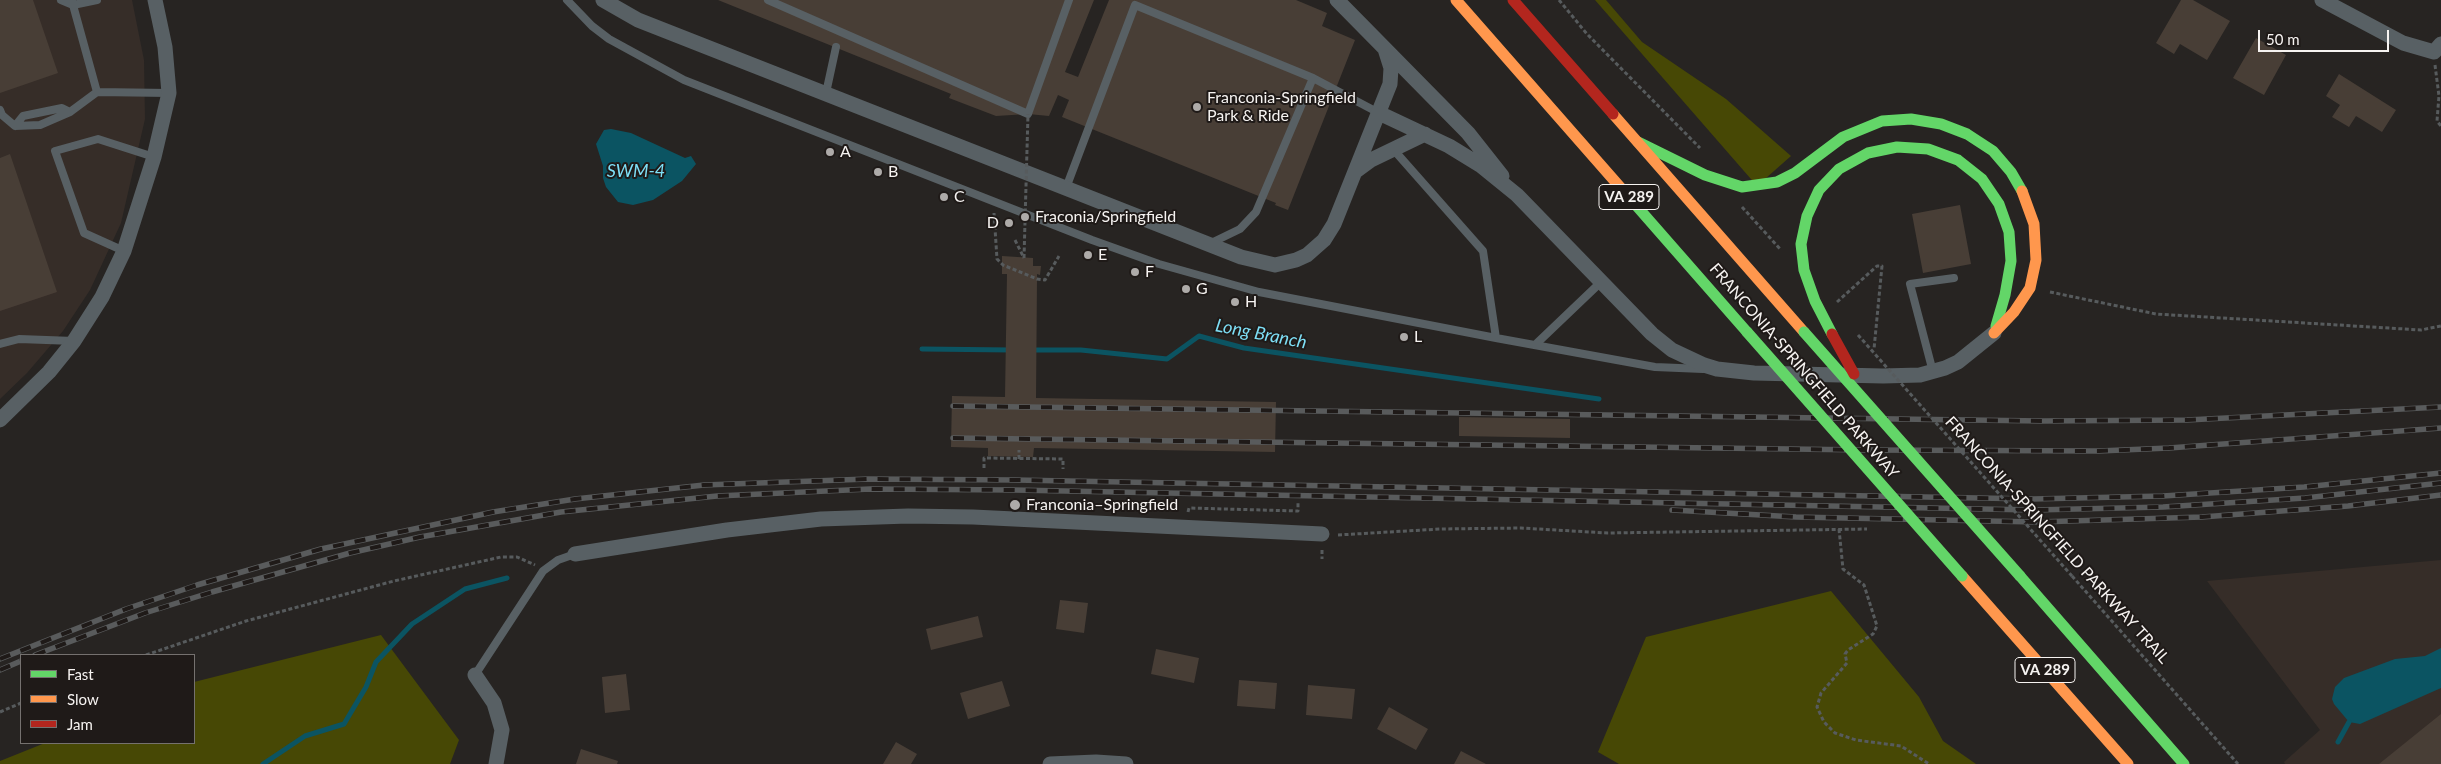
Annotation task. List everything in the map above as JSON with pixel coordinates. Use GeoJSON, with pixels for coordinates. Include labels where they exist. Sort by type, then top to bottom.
{"type":"FeatureCollection","features":[{"type":"Feature","properties":{"kind":"main road"},"geometry":{"type":"LineString","coordinates":[[1450,0],[1469,15]]}},
{"type":"Feature","properties":{"kind":"main road","name":"FRANCONIA-SPRINGFIELD PARKWAY"},"geometry":{"type":"LineString","coordinates":[[1456,0],[2128,764]]}},
{"type":"Feature","properties":{"kind":"main road","name":"FRANCONIA-SPRINGFIELD PARKWAY"},"geometry":{"type":"LineString","coordinates":[[1513,0],[2184,764]]}},
{"type":"Feature","properties":{"kind":"main road"},"geometry":{"type":"LineString","coordinates":[[1528,0],[1583,80]]}},
{"type":"Feature","properties":{"kind":"main road"},"geometry":{"type":"LineString","coordinates":[[1638,142],[1705,175],[1742,187],[1765,184],[1786,178],[1843,137],[1882,121],[1911,119],[1926,121],[1941,124],[1967,134],[1992,151],[2011,172],[2025,197],[2034,224],[2036,260],[2030,288],[2014,312],[1994,333]]}},
{"type":"Feature","properties":{"kind":"main road"},"geometry":{"type":"LineString","coordinates":[[1876,413],[1808,286],[1801,256],[1803,230],[1813,201],[1828,180],[1852,160],[1881,149],[1913,147],[1928,149],[1958,160],[1982,179],[1999,204],[2009,232],[2010,261],[2005,294],[1994,333]]}},
{"type":"Feature","properties":{"kind":"street"},"geometry":{"type":"LineString","coordinates":[[0,420],[48,372],[74,340],[102,297],[124,251],[154,157],[169,93],[165,47],[155,0]]}},
{"type":"Feature","properties":{"kind":"street"},"geometry":{"type":"LineString","coordinates":[[602,0],[638,20],[1208,244],[1264,264],[1275,265],[1296,260],[1316,247],[1330,232],[1379,113],[1391,76],[1385,49]]}},
{"type":"Feature","properties":{"kind":"street"},"geometry":{"type":"LineString","coordinates":[[1337,0],[1477,143],[1517,195],[1601,282],[1662,343],[1681,355],[1718,369],[1754,373],[1883,376],[1933,372],[1958,362],[1994,333]]}},
{"type":"Feature","properties":{"kind":"street"},"geometry":{"type":"LineString","coordinates":[[2322,0],[2384,35],[2438,48]]}},
{"type":"Feature","properties":{"kind":"street"},"geometry":{"type":"LineString","coordinates":[[1379,113],[1467,156],[1517,195]]}},
{"type":"Feature","properties":{"kind":"street"},"geometry":{"type":"LineString","coordinates":[[1356,171],[1393,149],[1424,134]]}},
{"type":"Feature","properties":{"kind":"street"},"geometry":{"type":"LineString","coordinates":[[575,554],[727,530],[820,519],[908,516],[973,517],[1322,534]]}},
{"type":"Feature","properties":{"kind":"street"},"geometry":{"type":"LineString","coordinates":[[475,675],[494,703],[502,730],[496,764]]}},
{"type":"Feature","properties":{"kind":"street"},"geometry":{"type":"LineString","coordinates":[[1050,764],[1096,762],[1126,764]]}},
{"type":"Feature","properties":{"kind":"lane"},"geometry":{"type":"LineString","coordinates":[[61,0],[73,2],[98,0]]}},
{"type":"Feature","properties":{"kind":"lane"},"geometry":{"type":"LineString","coordinates":[[567,0],[592,26],[609,39],[684,80],[1092,240],[1190,273],[1259,292],[1496,338],[1656,367],[1718,369]]}},
{"type":"Feature","properties":{"kind":"lane"},"geometry":{"type":"LineString","coordinates":[[768,0],[1028,114],[1069,0]]}},
{"type":"Feature","properties":{"kind":"lane"},"geometry":{"type":"LineString","coordinates":[[73,2],[96,92]]}},
{"type":"Feature","properties":{"kind":"lane"},"geometry":{"type":"LineString","coordinates":[[1066,188],[1135,5],[1313,78],[1379,113]]}},
{"type":"Feature","properties":{"kind":"lane"},"geometry":{"type":"LineString","coordinates":[[826,94],[836,47]]}},
{"type":"Feature","properties":{"kind":"lane"},"geometry":{"type":"LineString","coordinates":[[1208,244],[1230,234],[1247,223],[1256,212],[1264,198],[1313,78]]}},
{"type":"Feature","properties":{"kind":"lane"},"geometry":{"type":"LineString","coordinates":[[0,110],[2,115],[15,126],[40,125],[70,112],[96,92],[169,93]]}},
{"type":"Feature","properties":{"kind":"lane"},"geometry":{"type":"LineString","coordinates":[[15,126],[23,116],[62,108],[70,112]]}},
{"type":"Feature","properties":{"kind":"lane"},"geometry":{"type":"LineString","coordinates":[[124,251],[84,232],[55,151],[98,139],[154,157]]}},
{"type":"Feature","properties":{"kind":"lane"},"geometry":{"type":"LineString","coordinates":[[1393,149],[1483,251],[1496,338]]}},
{"type":"Feature","properties":{"kind":"lane"},"geometry":{"type":"LineString","coordinates":[[1933,372],[1910,284],[1954,278]]}},
{"type":"Feature","properties":{"kind":"lane"},"geometry":{"type":"LineString","coordinates":[[1535,344],[1601,282]]}},
{"type":"Feature","properties":{"kind":"lane"},"geometry":{"type":"LineString","coordinates":[[0,344],[19,339],[74,340]]}},
{"type":"Feature","properties":{"kind":"lane"},"geometry":{"type":"LineString","coordinates":[[475,675],[543,571],[558,560],[575,554]]}},
{"type":"Feature","properties":{"kind":"path"},"geometry":{"type":"LineString","coordinates":[[1559,0],[1587,34],[1703,151]]}},
{"type":"Feature","properties":{"kind":"path"},"geometry":{"type":"LineString","coordinates":[[2438,48],[2437,121],[2441,126]]}},
{"type":"Feature","properties":{"kind":"path"},"geometry":{"type":"LineString","coordinates":[[1015,240],[1024,258],[1028,114]]}},
{"type":"Feature","properties":{"kind":"path"},"geometry":{"type":"LineString","coordinates":[[1740,205],[1783,253]]}},
{"type":"Feature","properties":{"kind":"path"},"geometry":{"type":"LineString","coordinates":[[994,230],[997,260],[1003,265],[1036,279],[1045,280],[1059,256]]}},
{"type":"Feature","properties":{"kind":"path"},"geometry":{"type":"LineString","coordinates":[[1832,307],[1877,266],[1882,266],[1874,349]]}},
{"type":"Feature","properties":{"kind":"path"},"geometry":{"type":"LineString","coordinates":[[2044,291],[2156,314],[2421,330],[2441,326]]}},
{"type":"Feature","properties":{"kind":"path","name":"FRANCONIA-SPRINGFIELD PARKWAY TRAIL"},"geometry":{"type":"LineString","coordinates":[[1856,333],[2238,764]]}},
{"type":"Feature","properties":{"kind":"path"},"geometry":{"type":"LineString","coordinates":[[1019,450],[1019,459]]}},
{"type":"Feature","properties":{"kind":"path"},"geometry":{"type":"LineString","coordinates":[[984,468],[984,458],[1063,459],[1063,469]]}},
{"type":"Feature","properties":{"kind":"path"},"geometry":{"type":"LineString","coordinates":[[1186,528],[1189,508],[1298,511],[1298,503]]}},
{"type":"Feature","properties":{"kind":"path"},"geometry":{"type":"LineString","coordinates":[[1322,534],[1356,535],[1441,529],[1521,528],[1608,533],[1867,529]]}},
{"type":"Feature","properties":{"kind":"path"},"geometry":{"type":"LineString","coordinates":[[1839,529],[1843,568],[1864,585],[1877,626],[1873,634],[1848,650],[1845,654],[1847,663],[1821,693],[1817,707],[1824,722],[1835,733],[1856,740],[1902,746],[1929,764]]}},
{"type":"Feature","properties":{"kind":"path"},"geometry":{"type":"LineString","coordinates":[[149,654],[246,621],[394,581],[500,557],[516,557],[543,571]]}},
{"type":"Feature","properties":{"kind":"path"},"geometry":{"type":"LineString","coordinates":[[0,712],[20,703]]}},
{"type":"Feature","properties":{"kind":"shaded area"},"geometry":{"type":"Polygon","coordinates":[[[0,0],[132,0],[144,60],[145,119],[121,223],[90,290],[63,331],[27,373],[0,399],[0,0]]]}},
{"type":"Feature","properties":{"kind":"shaded area"},"geometry":{"type":"Polygon","coordinates":[[[1595,0],[1606,0],[1642,42],[1726,99],[1791,156],[1757,186],[1595,0]]]}},
{"type":"Feature","properties":{"kind":"shaded area"},"geometry":{"type":"Polygon","coordinates":[[[2441,560],[2441,764],[2285,764],[2284,762],[2320,730],[2207,581],[2441,560]]]}},
{"type":"Feature","properties":{"kind":"shaded area"},"geometry":{"type":"Polygon","coordinates":[[[1831,591],[1919,697],[1943,741],[1976,764],[1619,764],[1598,752],[1646,637],[1831,591]]]}},
{"type":"Feature","properties":{"kind":"shaded area"},"geometry":{"type":"Polygon","coordinates":[[[381,635],[459,740],[450,764],[0,764],[0,761],[42,744],[195,744],[195,682],[381,635]]]}},
{"type":"Feature","properties":{"kind":"water","name":"SWM-4"},"geometry":{"type":"Polygon","coordinates":[[[611,129],[631,133],[685,158],[691,156],[696,164],[682,181],[653,200],[633,205],[618,202],[606,187],[603,178],[603,166],[596,144],[604,130],[611,129]]]}},
{"type":"Feature","properties":{"kind":"water"},"geometry":{"type":"Polygon","coordinates":[[[2441,648],[2441,688],[2360,724],[2349,722],[2334,704],[2332,699],[2335,687],[2344,678],[2395,659],[2425,656],[2441,648]]]}},
{"type":"Feature","properties":{"kind":"building"},"geometry":{"type":"Polygon","coordinates":[[[0,0],[33,0],[58,73],[0,93],[0,0]]]}},
{"type":"Feature","properties":{"kind":"building","name":"Franconia-Springfield Park & Ride"},"geometry":{"type":"Polygon","coordinates":[[[718,0],[1094,0],[1065,72],[1078,77],[1109,0],[1296,0],[1327,13],[1322,26],[1355,40],[1288,210],[1275,205],[1276,203],[1062,117],[1069,100],[1058,95],[1049,116],[1028,114],[996,116],[949,98],[951,94],[718,0]]]}},
{"type":"Feature","properties":{"kind":"building"},"geometry":{"type":"Polygon","coordinates":[[[2181,0],[2193,0],[2230,21],[2207,60],[2180,44],[2174,54],[2156,43],[2181,0]]]}},
{"type":"Feature","properties":{"kind":"building"},"geometry":{"type":"Polygon","coordinates":[[[2256,38],[2286,55],[2264,95],[2233,78],[2256,38]]]}},
{"type":"Feature","properties":{"kind":"building"},"geometry":{"type":"Polygon","coordinates":[[[2339,74],[2396,110],[2382,132],[2356,116],[2349,127],[2332,117],[2340,105],[2326,96],[2339,74]]]}},
{"type":"Feature","properties":{"kind":"building"},"geometry":{"type":"Polygon","coordinates":[[[10,154],[57,292],[0,311],[0,158],[10,154]]]}},
{"type":"Feature","properties":{"kind":"building"},"geometry":{"type":"Polygon","coordinates":[[[1960,205],[1971,264],[1923,273],[1912,214],[1960,205]]]}},
{"type":"Feature","properties":{"kind":"building"},"geometry":{"type":"Polygon","coordinates":[[[1002,256],[1033,258],[1033,266],[1041,266],[1040,275],[1037,274],[1036,398],[1276,402],[1275,452],[1034,448],[1033,457],[988,456],[988,448],[951,447],[952,396],[1005,397],[1007,274],[1002,274],[1002,256]]]}},
{"type":"Feature","properties":{"kind":"building"},"geometry":{"type":"Polygon","coordinates":[[[1459,417],[1570,419],[1570,438],[1459,436],[1459,417]]]}},
{"type":"Feature","properties":{"kind":"building"},"geometry":{"type":"Polygon","coordinates":[[[1060,600],[1088,603],[1084,633],[1056,629],[1060,600]]]}},
{"type":"Feature","properties":{"kind":"building"},"geometry":{"type":"Polygon","coordinates":[[[978,616],[983,637],[931,650],[926,629],[978,616]]]}},
{"type":"Feature","properties":{"kind":"building"},"geometry":{"type":"Polygon","coordinates":[[[1156,649],[1199,658],[1194,683],[1151,674],[1156,649]]]}},
{"type":"Feature","properties":{"kind":"building"},"geometry":{"type":"Polygon","coordinates":[[[626,674],[630,710],[605,713],[602,677],[626,674]]]}},
{"type":"Feature","properties":{"kind":"building"},"geometry":{"type":"Polygon","coordinates":[[[1239,680],[1277,683],[1275,709],[1237,706],[1239,680]]]}},
{"type":"Feature","properties":{"kind":"building"},"geometry":{"type":"Polygon","coordinates":[[[1002,681],[1010,706],[968,719],[960,693],[1002,681]]]}},
{"type":"Feature","properties":{"kind":"building"},"geometry":{"type":"Polygon","coordinates":[[[1308,685],[1355,689],[1352,719],[1306,715],[1308,685]]]}},
{"type":"Feature","properties":{"kind":"building"},"geometry":{"type":"Polygon","coordinates":[[[1389,707],[1428,729],[1416,750],[1377,729],[1389,707]]]}},
{"type":"Feature","properties":{"kind":"building"},"geometry":{"type":"Polygon","coordinates":[[[2441,714],[2441,764],[2379,764],[2441,714]]]}},
{"type":"Feature","properties":{"kind":"building"},"geometry":{"type":"Polygon","coordinates":[[[896,742],[917,754],[911,764],[883,764],[896,742]]]}},
{"type":"Feature","properties":{"kind":"building"},"geometry":{"type":"Polygon","coordinates":[[[581,749],[618,761],[617,764],[576,764],[581,749]]]}},
{"type":"Feature","properties":{"kind":"building"},"geometry":{"type":"Polygon","coordinates":[[[1461,751],[1486,764],[1454,764],[1461,751]]]}},
{"type":"Feature","properties":{"kind":"waterway","name":"Long Branch"},"geometry":{"type":"LineString","coordinates":[[1030,350],[1081,350],[1167,359],[1199,336],[1244,348],[1599,399]]}},
{"type":"Feature","properties":{"kind":"waterway","name":"Long Branch"},"geometry":{"type":"LineString","coordinates":[[922,349],[1012,350]]}},
{"type":"Feature","properties":{"kind":"waterway","name":"Long Branch"},"geometry":{"type":"LineString","coordinates":[[263,764],[305,736],[344,724],[366,687],[376,662],[412,624],[465,589],[507,578]]}},
{"type":"Feature","properties":{"kind":"waterway"},"geometry":{"type":"LineString","coordinates":[[2338,742],[2349,722]]}},
{"type":"Feature","properties":{"kind":"railway"},"geometry":{"type":"LineString","coordinates":[[953,406],[2042,421],[2187,420],[2441,407]]}},
{"type":"Feature","properties":{"kind":"railway"},"geometry":{"type":"LineString","coordinates":[[953,438],[1866,450],[2099,451],[2169,448],[2441,428]]}},
{"type":"Feature","properties":{"kind":"railway"},"geometry":{"type":"LineString","coordinates":[[0,659],[126,609],[197,585],[321,549],[493,512],[575,499],[704,485],[868,479],[1015,480],[2033,499],[2163,496],[2304,487],[2441,473]]}},
{"type":"Feature","properties":{"kind":"railway"},"geometry":{"type":"LineString","coordinates":[[38,654],[145,613],[350,553],[420,537],[561,512],[717,496],[870,489],[1014,490],[2034,510],[2163,507],[2305,498],[2441,483]]}},
{"type":"Feature","properties":{"kind":"railway"},"geometry":{"type":"LineString","coordinates":[[1672,510],[1796,517],[2037,522],[2202,517],[2348,506],[2441,495]]}},
{"type":"Feature","properties":{"kind":"railway"},"geometry":{"type":"LineString","coordinates":[[0,670],[20,661]]}},
{"type":"Feature","properties":{"kind":"traffic: fast"},"geometry":{"type":"LineString","coordinates":[[1638,142],[1705,175],[1742,187],[1777,182],[1795,173],[1843,137],[1882,121],[1911,119],[1941,124],[1967,134],[1993,151],[2011,172],[2022,191]]}},
{"type":"Feature","properties":{"kind":"traffic: fast"},"geometry":{"type":"LineString","coordinates":[[1832,334],[1815,301],[1804,270],[1801,244],[1807,216],[1819,190],[1839,169],[1868,153],[1897,147],[1928,149],[1958,160],[1982,179],[1999,204],[2009,232],[2011,261],[2005,295],[1996,326]]}},
{"type":"Feature","properties":{"kind":"traffic: fast"},"geometry":{"type":"LineString","coordinates":[[1634,203],[1747,332]]}},
{"type":"Feature","properties":{"kind":"traffic: fast"},"geometry":{"type":"LineString","coordinates":[[1747,332],[1962,576]]}},
{"type":"Feature","properties":{"kind":"traffic: fast"},"geometry":{"type":"LineString","coordinates":[[1804,332],[2020,576]]}},
{"type":"Feature","properties":{"kind":"traffic: fast"},"geometry":{"type":"LineString","coordinates":[[2020,576],[2184,764]]}},
{"type":"Feature","properties":{"kind":"traffic: slow"},"geometry":{"type":"LineString","coordinates":[[1456,0],[1634,203]]}},
{"type":"Feature","properties":{"kind":"traffic: slow"},"geometry":{"type":"LineString","coordinates":[[1613,114],[1804,332]]}},
{"type":"Feature","properties":{"kind":"traffic: slow"},"geometry":{"type":"LineString","coordinates":[[1994,333],[2014,312],[2030,288],[2036,260],[2034,224],[2022,191]]}},
{"type":"Feature","properties":{"kind":"traffic: slow"},"geometry":{"type":"LineString","coordinates":[[1962,576],[2128,764]]}},
{"type":"Feature","properties":{"kind":"traffic: jam"},"geometry":{"type":"LineString","coordinates":[[1513,0],[1613,114]]}},
{"type":"Feature","properties":{"kind":"traffic: jam"},"geometry":{"type":"LineString","coordinates":[[1832,334],[1854,374]]}},
{"type":"Feature","properties":{"kind":"place","name":"Franconia-Springfield Park & Ride"},"geometry":{"type":"Point","coordinates":[1197,107]}},
{"type":"Feature","properties":{"kind":"place","name":"A"},"geometry":{"type":"Point","coordinates":[830,152]}},
{"type":"Feature","properties":{"kind":"place","name":"B"},"geometry":{"type":"Point","coordinates":[878,172]}},
{"type":"Feature","properties":{"kind":"place","name":"C"},"geometry":{"type":"Point","coordinates":[944,197]}},
{"type":"Feature","properties":{"kind":"place","name":"Fraconia/Springfield"},"geometry":{"type":"Point","coordinates":[1025,217]}},
{"type":"Feature","properties":{"kind":"place","name":"D"},"geometry":{"type":"Point","coordinates":[1009,223]}},
{"type":"Feature","properties":{"kind":"place","name":"E"},"geometry":{"type":"Point","coordinates":[1088,255]}},
{"type":"Feature","properties":{"kind":"place","name":"F"},"geometry":{"type":"Point","coordinates":[1135,272]}},
{"type":"Feature","properties":{"kind":"place","name":"G"},"geometry":{"type":"Point","coordinates":[1186,289]}},
{"type":"Feature","properties":{"kind":"place","name":"H"},"geometry":{"type":"Point","coordinates":[1235,302]}},
{"type":"Feature","properties":{"kind":"place","name":"L"},"geometry":{"type":"Point","coordinates":[1404,337]}},
{"type":"Feature","properties":{"kind":"place","name":"Franconia–Springfield"},"geometry":{"type":"Point","coordinates":[1015,505]}}]}
